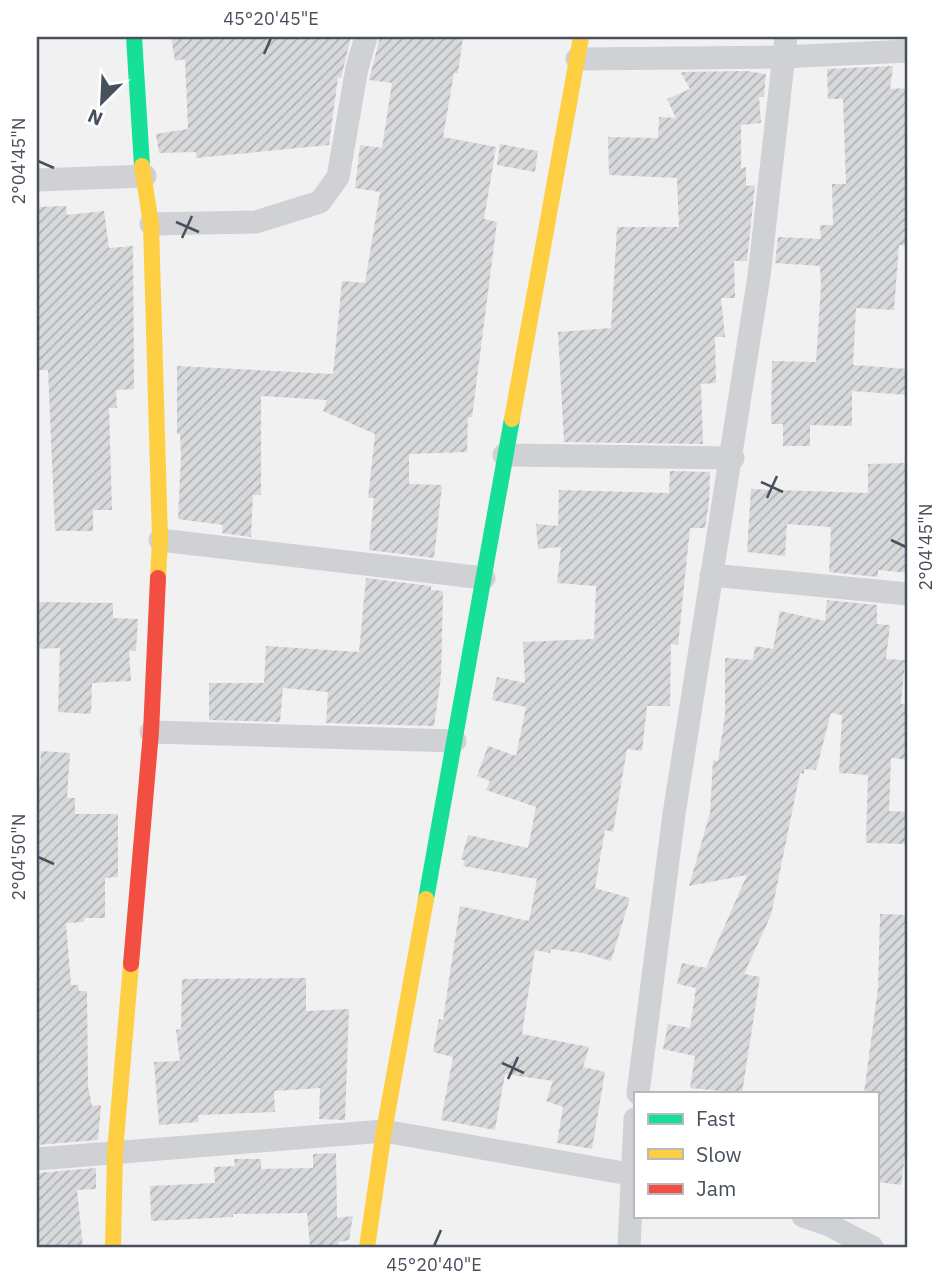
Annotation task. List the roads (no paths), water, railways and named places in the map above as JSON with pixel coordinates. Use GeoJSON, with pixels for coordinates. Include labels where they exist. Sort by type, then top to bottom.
{"type":"FeatureCollection","features":[{"type":"Feature","properties":{"kind":"street"},"geometry":{"type":"LineString","coordinates":[[113,1247],[115,1152],[151,732],[160,540],[151,224],[138,138],[134,37]]}},
{"type":"Feature","properties":{"kind":"street"},"geometry":{"type":"LineString","coordinates":[[151,224],[256,222],[320,202],[338,177],[357,68],[366,37]]}},
{"type":"Feature","properties":{"kind":"street"},"geometry":{"type":"LineString","coordinates":[[638,1092],[673,827],[711,575],[733,458],[759,276],[784,47]]}},
{"type":"Feature","properties":{"kind":"street"},"geometry":{"type":"LineString","coordinates":[[367,1247],[384,1131],[579,48],[784,47],[908,51]]}},
{"type":"Feature","properties":{"kind":"street"},"geometry":{"type":"LineString","coordinates":[[37,180],[145,176]]}},
{"type":"Feature","properties":{"kind":"street"},"geometry":{"type":"LineString","coordinates":[[504,455],[733,458]]}},
{"type":"Feature","properties":{"kind":"street"},"geometry":{"type":"LineString","coordinates":[[160,540],[484,578]]}},
{"type":"Feature","properties":{"kind":"street"},"geometry":{"type":"LineString","coordinates":[[711,575],[908,594]]}},
{"type":"Feature","properties":{"kind":"street"},"geometry":{"type":"LineString","coordinates":[[151,732],[454,741]]}},
{"type":"Feature","properties":{"kind":"street"},"geometry":{"type":"LineString","coordinates":[[37,1159],[384,1131],[633,1175]]}},
{"type":"Feature","properties":{"kind":"street"},"geometry":{"type":"LineString","coordinates":[[629,1247],[634,1147]]}},
{"type":"Feature","properties":{"kind":"street"},"geometry":{"type":"LineString","coordinates":[[809,1218],[872,1247]]}}]}
